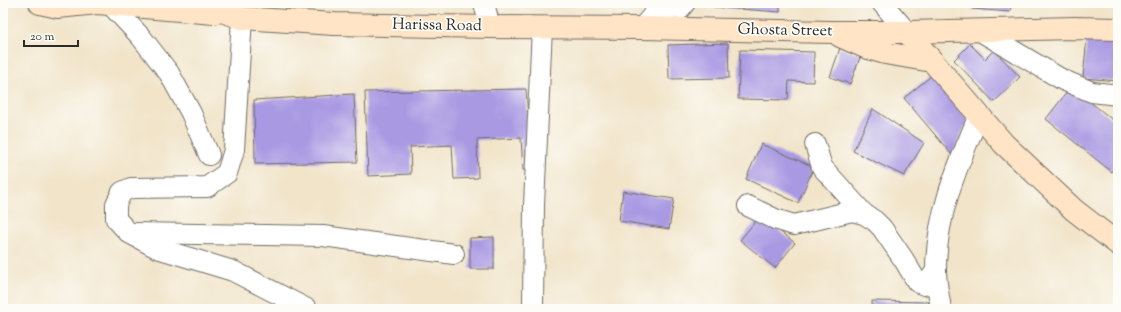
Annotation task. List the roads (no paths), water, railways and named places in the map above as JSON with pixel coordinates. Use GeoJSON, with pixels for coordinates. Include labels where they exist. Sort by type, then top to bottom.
{"type":"FeatureCollection","features":[{"type":"Feature","properties":{"kind":"main road","name":"Harissa Road"},"geometry":{"type":"LineString","coordinates":[[40,3],[58,7],[85,4],[110,4],[334,24],[663,28]]}},
{"type":"Feature","properties":{"kind":"main road","name":"Harissa Road"},"geometry":{"type":"LineString","coordinates":[[198,3],[238,16]]}},
{"type":"Feature","properties":{"kind":"main road","name":"Ghosta Street"},"geometry":{"type":"LineString","coordinates":[[663,28],[832,32],[980,31],[1074,28],[1118,29]]}},
{"type":"Feature","properties":{"kind":"main road"},"geometry":{"type":"LineString","coordinates":[[832,32],[865,47],[885,53],[932,62]]}},
{"type":"Feature","properties":{"kind":"main road"},"geometry":{"type":"LineString","coordinates":[[907,32],[1004,144],[1074,210],[1118,244]]}},
{"type":"Feature","properties":{"kind":"street"},"geometry":{"type":"LineString","coordinates":[[484,3],[490,27]]}},
{"type":"Feature","properties":{"kind":"street"},"geometry":{"type":"LineString","coordinates":[[642,28],[663,3]]}},
{"type":"Feature","properties":{"kind":"street"},"geometry":{"type":"LineString","coordinates":[[663,28],[685,3]]}},
{"type":"Feature","properties":{"kind":"street"},"geometry":{"type":"LineString","coordinates":[[882,3],[907,32]]}},
{"type":"Feature","properties":{"kind":"street"},"geometry":{"type":"LineString","coordinates":[[110,4],[141,37],[168,73],[191,113],[209,155]]}},
{"type":"Feature","properties":{"kind":"street"},"geometry":{"type":"LineString","coordinates":[[238,16],[234,150],[227,173],[207,187],[131,188],[122,192],[116,204],[116,218],[129,233],[157,248],[233,271],[307,309]]}},
{"type":"Feature","properties":{"kind":"street"},"geometry":{"type":"LineString","coordinates":[[533,305],[534,205],[542,27]]}},
{"type":"Feature","properties":{"kind":"street"},"geometry":{"type":"LineString","coordinates":[[980,31],[1063,80],[1092,92],[1118,95]]}},
{"type":"Feature","properties":{"kind":"street"},"geometry":{"type":"LineString","coordinates":[[941,309],[936,271],[939,230],[946,199],[978,115]]}},
{"type":"Feature","properties":{"kind":"street"},"geometry":{"type":"LineString","coordinates":[[815,144],[822,167],[864,214]]}},
{"type":"Feature","properties":{"kind":"street"},"geometry":{"type":"LineString","coordinates":[[748,206],[775,219],[794,225],[852,211],[864,214],[876,220],[904,260],[916,282],[924,285],[936,271]]}},
{"type":"Feature","properties":{"kind":"street"},"geometry":{"type":"LineString","coordinates":[[129,233],[323,236],[454,254]]}}]}
